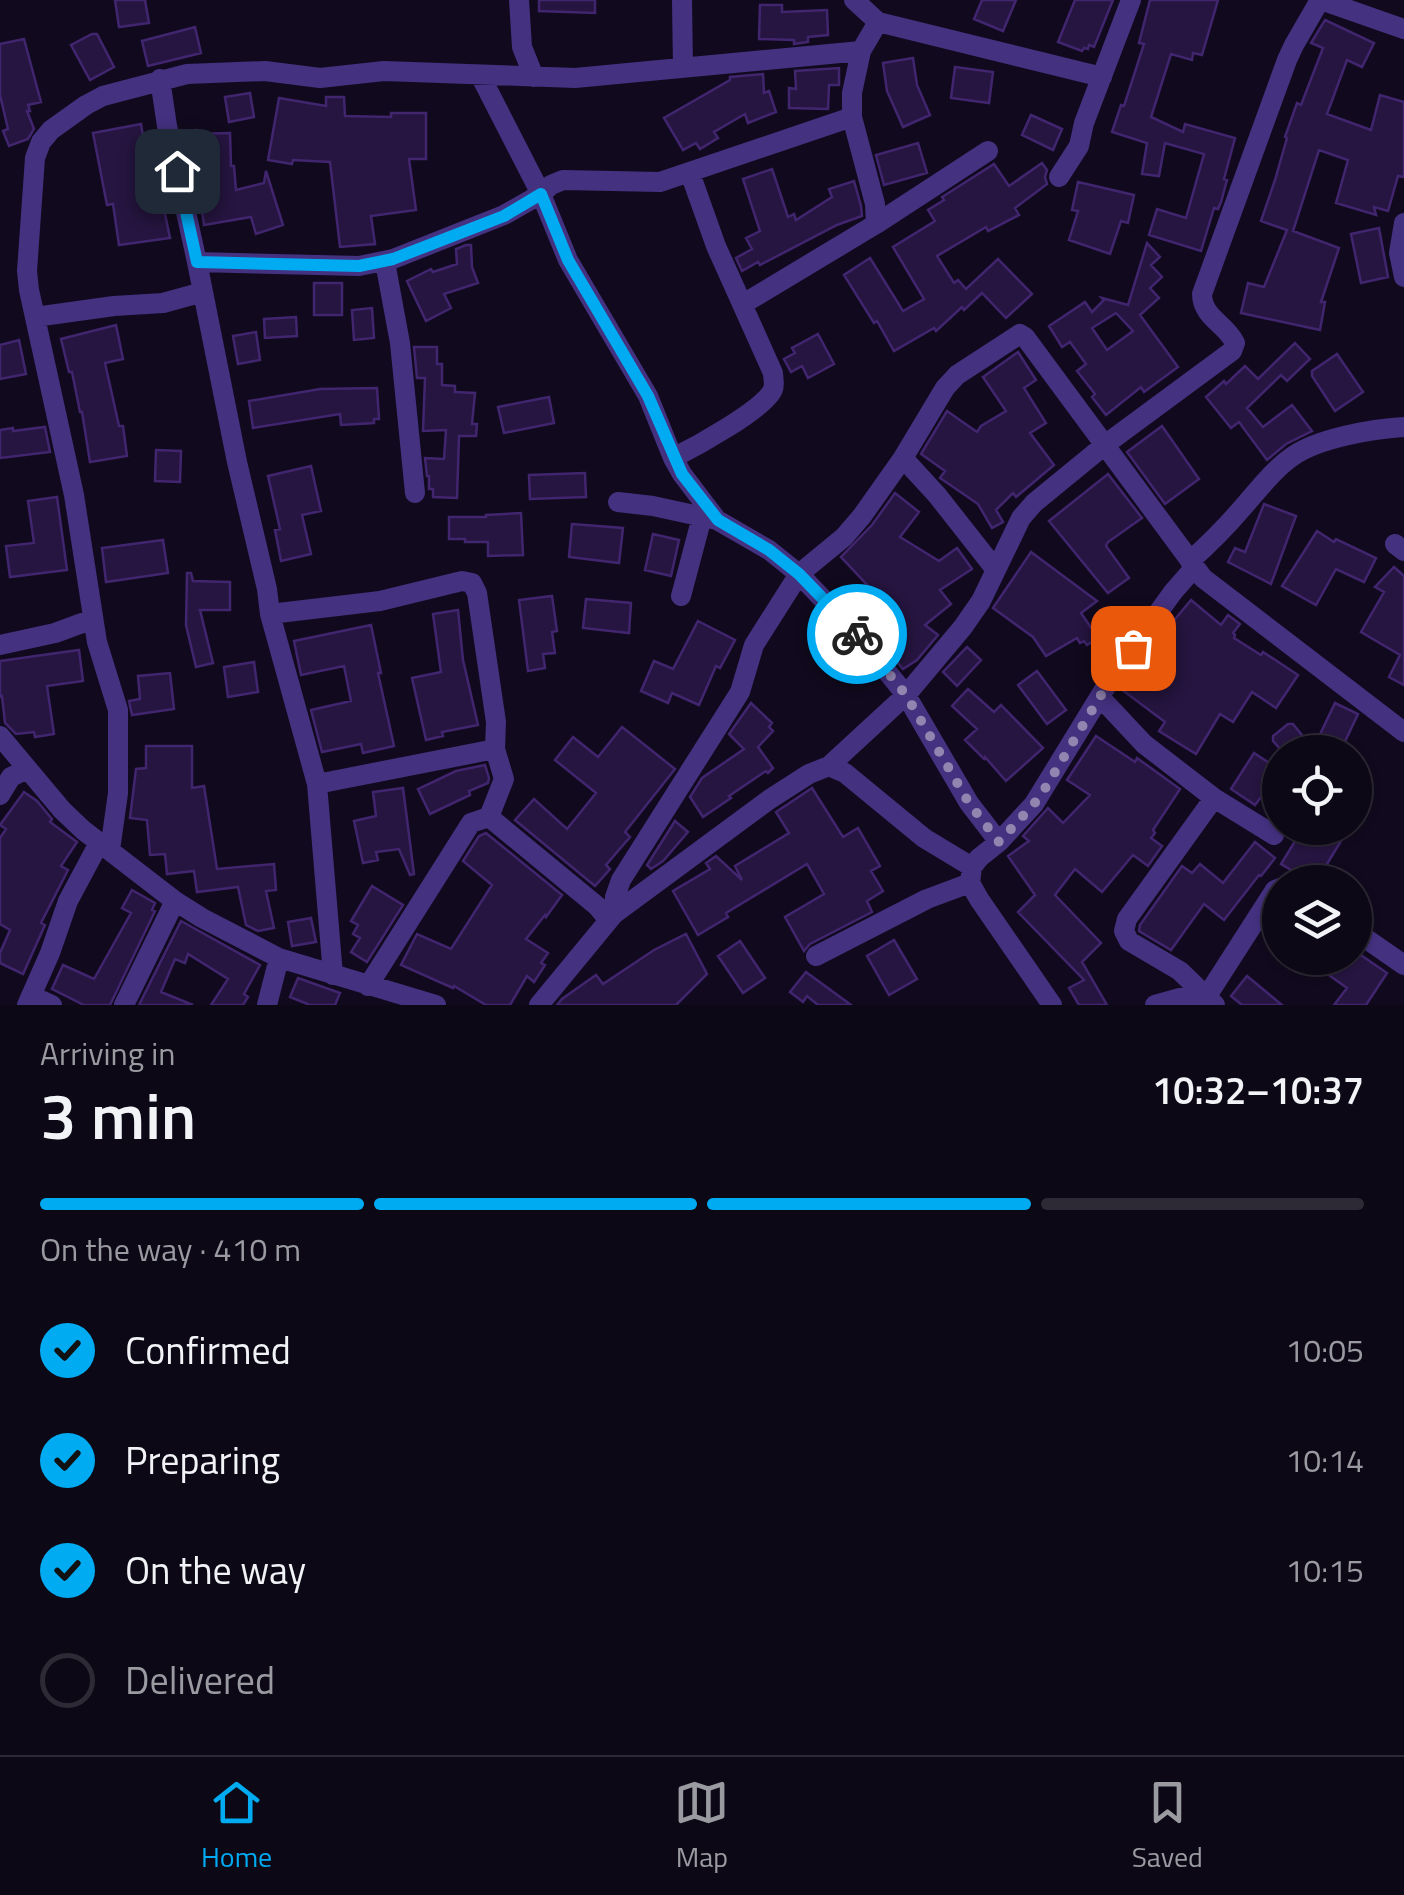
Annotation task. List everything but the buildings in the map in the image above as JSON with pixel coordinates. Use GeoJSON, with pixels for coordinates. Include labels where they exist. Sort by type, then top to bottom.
{"type":"FeatureCollection","features":[{"type":"Feature","properties":{"kind":"street"},"geometry":{"type":"LineString","coordinates":[[519,0],[522,47],[534,77]]}},
{"type":"Feature","properties":{"kind":"street"},"geometry":{"type":"LineString","coordinates":[[682,0],[683,68]]}},
{"type":"Feature","properties":{"kind":"street"},"geometry":{"type":"LineString","coordinates":[[854,0],[878,22],[1102,77]]}},
{"type":"Feature","properties":{"kind":"street"},"geometry":{"type":"LineString","coordinates":[[1060,177],[1080,146],[1084,123],[1130,0]]}},
{"type":"Feature","properties":{"kind":"street"},"geometry":{"type":"LineString","coordinates":[[539,1005],[611,916],[770,799],[829,766],[906,695],[981,601],[1021,518],[1034,503],[1232,350],[1232,336],[1206,312],[1202,294],[1294,44],[1320,0],[1404,29]]}},
{"type":"Feature","properties":{"kind":"street"},"geometry":{"type":"LineString","coordinates":[[876,224],[875,204],[852,117],[852,93],[861,51],[878,22]]}},
{"type":"Feature","properties":{"kind":"street"},"geometry":{"type":"LineString","coordinates":[[37,1002],[68,901],[104,846],[118,793],[120,724],[97,642],[74,495],[27,271],[35,158],[51,130],[104,96],[187,74],[244,70],[320,78],[384,71],[615,76],[861,51]]}},
{"type":"Feature","properties":{"kind":"street"},"geometry":{"type":"LineString","coordinates":[[480,75],[541,194],[568,260],[648,396],[673,458],[710,518]]}},
{"type":"Feature","properties":{"kind":"street"},"geometry":{"type":"LineString","coordinates":[[160,79],[166,126],[270,614],[316,784],[333,975]]}},
{"type":"Feature","properties":{"kind":"street"},"geometry":{"type":"LineString","coordinates":[[197,262],[359,266],[385,262],[504,216],[562,180],[660,182],[852,117]]}},
{"type":"Feature","properties":{"kind":"street"},"geometry":{"type":"LineString","coordinates":[[743,304],[988,151]]}},
{"type":"Feature","properties":{"kind":"street"},"geometry":{"type":"LineString","coordinates":[[673,458],[765,401],[773,389],[774,373],[716,246],[690,173]]}},
{"type":"Feature","properties":{"kind":"street"},"geometry":{"type":"LineString","coordinates":[[1404,223],[1399,254],[1404,277]]}},
{"type":"Feature","properties":{"kind":"street"},"geometry":{"type":"LineString","coordinates":[[385,262],[400,344],[415,493]]}},
{"type":"Feature","properties":{"kind":"street"},"geometry":{"type":"LineString","coordinates":[[35,317],[163,303],[203,292]]}},
{"type":"Feature","properties":{"kind":"street"},"geometry":{"type":"LineString","coordinates":[[611,916],[621,880],[740,692],[754,645],[799,574],[862,516],[903,458],[944,388],[1020,334],[1106,444],[1192,565],[1217,590],[1404,732]]}},
{"type":"Feature","properties":{"kind":"street"},"geometry":{"type":"LineString","coordinates":[[816,956],[971,875],[1034,804],[1113,675],[1192,565],[1279,467],[1296,454],[1321,444],[1404,427]]}},
{"type":"Feature","properties":{"kind":"street"},"geometry":{"type":"LineString","coordinates":[[903,458],[996,570]]}},
{"type":"Feature","properties":{"kind":"street"},"geometry":{"type":"LineString","coordinates":[[618,502],[710,518],[769,550],[799,574],[858,636],[906,695],[969,803],[999,842]]}},
{"type":"Feature","properties":{"kind":"street"},"geometry":{"type":"LineString","coordinates":[[681,596],[710,518]]}},
{"type":"Feature","properties":{"kind":"street"},"geometry":{"type":"LineString","coordinates":[[270,614],[380,602],[462,581],[472,583],[477,593],[493,704],[495,749],[504,779],[489,818]]}},
{"type":"Feature","properties":{"kind":"street"},"geometry":{"type":"LineString","coordinates":[[0,645],[55,633],[93,619]]}},
{"type":"Feature","properties":{"kind":"street"},"geometry":{"type":"LineString","coordinates":[[1100,698],[1144,744],[1214,798],[1262,828]]}},
{"type":"Feature","properties":{"kind":"street"},"geometry":{"type":"LineString","coordinates":[[0,736],[62,810],[175,901],[202,918],[279,958],[376,993],[436,1005]]}},
{"type":"Feature","properties":{"kind":"street"},"geometry":{"type":"LineString","coordinates":[[316,784],[495,749]]}},
{"type":"Feature","properties":{"kind":"street"},"geometry":{"type":"LineString","coordinates":[[829,766],[846,773],[971,875],[979,899],[1052,1005]]}},
{"type":"Feature","properties":{"kind":"street"},"geometry":{"type":"LineString","coordinates":[[0,795],[11,776],[26,770]]}},
{"type":"Feature","properties":{"kind":"street"},"geometry":{"type":"LineString","coordinates":[[1211,1001],[1180,972],[1130,941],[1124,932],[1127,919],[1214,798]]}},
{"type":"Feature","properties":{"kind":"street"},"geometry":{"type":"LineString","coordinates":[[489,818],[611,916]]}},
{"type":"Feature","properties":{"kind":"street"},"geometry":{"type":"LineString","coordinates":[[376,993],[471,822],[489,818]]}},
{"type":"Feature","properties":{"kind":"street"},"geometry":{"type":"LineString","coordinates":[[124,1005],[175,901]]}},
{"type":"Feature","properties":{"kind":"street"},"geometry":{"type":"LineString","coordinates":[[1211,1001],[1262,913]]}},
{"type":"Feature","properties":{"kind":"street"},"geometry":{"type":"LineString","coordinates":[[1372,943],[1404,966]]}},
{"type":"Feature","properties":{"kind":"street"},"geometry":{"type":"LineString","coordinates":[[267,1005],[279,958]]}},
{"type":"Feature","properties":{"kind":"street"},"geometry":{"type":"LineString","coordinates":[[1155,1005],[1180,998],[1211,1001]]}},
{"type":"Feature","properties":{"kind":"way so far"},"geometry":{"type":"LineString","coordinates":[[857,634],[906,695],[969,803],[999,842],[1046,787],[1133,648]]}},
{"type":"Feature","properties":{"kind":"route"},"geometry":{"type":"LineString","coordinates":[[177,171],[197,262],[359,266],[385,262],[504,216],[541,194],[568,260],[648,396],[682,474],[718,520],[769,550],[799,574],[857,634]]}}]}
